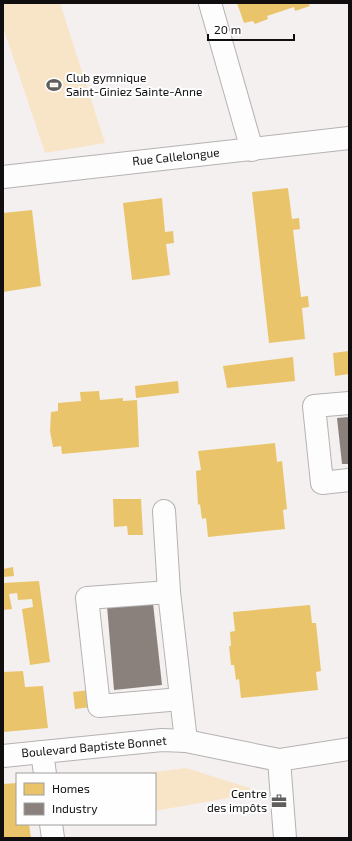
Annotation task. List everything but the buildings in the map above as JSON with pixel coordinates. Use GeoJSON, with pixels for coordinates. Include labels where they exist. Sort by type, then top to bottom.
{"type":"FeatureCollection","features":[{"type":"Feature","properties":{"kind":"street"},"geometry":{"type":"LineString","coordinates":[[210,3],[252,150]]}},
{"type":"Feature","properties":{"kind":"street","name":"Rue Callelongue"},"geometry":{"type":"LineString","coordinates":[[3,177],[69,168],[252,150],[349,138]]}},
{"type":"Feature","properties":{"kind":"street"},"geometry":{"type":"LineString","coordinates":[[349,403],[314,406],[322,483],[349,480]]}},
{"type":"Feature","properties":{"kind":"street"},"geometry":{"type":"LineString","coordinates":[[164,511],[169,592],[186,741]]}},
{"type":"Feature","properties":{"kind":"street"},"geometry":{"type":"LineString","coordinates":[[169,592],[87,598],[99,706],[181,699]]}},
{"type":"Feature","properties":{"kind":"street","name":"Boulevard Baptiste Bonnet"},"geometry":{"type":"LineString","coordinates":[[3,756],[162,740],[186,741],[279,760],[349,749]]}},
{"type":"Feature","properties":{"kind":"street"},"geometry":{"type":"LineString","coordinates":[[42,752],[45,773]]}},
{"type":"Feature","properties":{"kind":"street"},"geometry":{"type":"LineString","coordinates":[[279,760],[285,838]]}},
{"type":"Feature","properties":{"kind":"street"},"geometry":{"type":"LineString","coordinates":[[51,825],[53,838]]}},
{"type":"Feature","properties":{"kind":"shaded area","name":"Club gymnique Saint-Giniez Sainte-Anne"},"geometry":{"type":"Polygon","coordinates":[[[3,3],[60,3],[105,143],[45,153],[3,27],[3,3]]]}},
{"type":"Feature","properties":{"kind":"shaded area"},"geometry":{"type":"Polygon","coordinates":[[[186,768],[262,792],[156,811],[156,773],[145,773],[186,768]]]}},
{"type":"Feature","properties":{"kind":"place","name":"Club gymnique Saint-Giniez Sainte-Anne"},"geometry":{"type":"Point","coordinates":[54,85]}},
{"type":"Feature","properties":{"kind":"place","name":"Centre des impôts"},"geometry":{"type":"Point","coordinates":[279,801]}}]}
